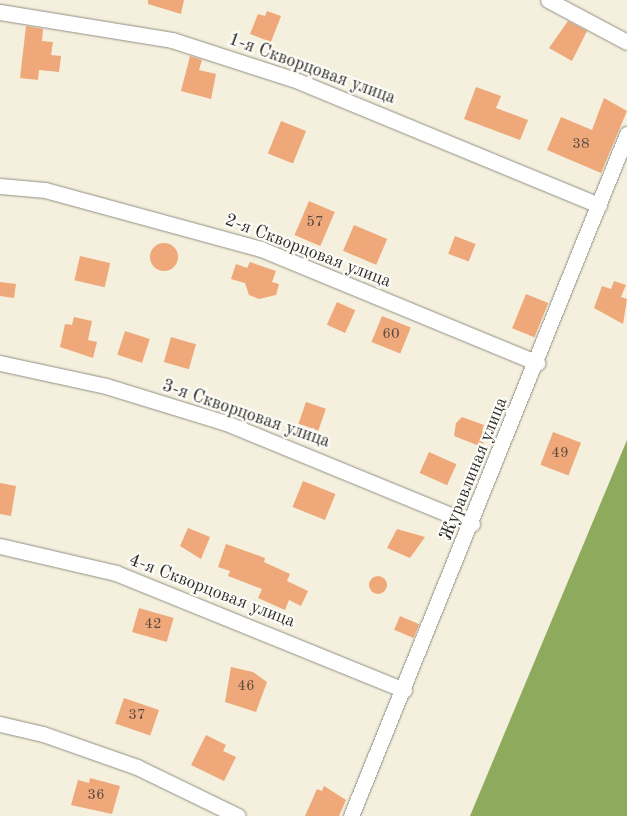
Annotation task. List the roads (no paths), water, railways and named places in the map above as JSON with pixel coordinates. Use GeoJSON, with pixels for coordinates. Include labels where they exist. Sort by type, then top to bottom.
{"type":"FeatureCollection","features":[{"type":"Feature","properties":{"kind":"street"},"geometry":{"type":"LineString","coordinates":[[548,0],[627,42]]}},
{"type":"Feature","properties":{"kind":"street","name":"1-я Скворцовая улица"},"geometry":{"type":"LineString","coordinates":[[0,12],[172,40],[302,82],[599,205]]}},
{"type":"Feature","properties":{"kind":"street","name":"Журавлиная улица"},"geometry":{"type":"LineString","coordinates":[[351,816],[472,524],[627,134]]}},
{"type":"Feature","properties":{"kind":"street","name":"2-я Скворцовая улица"},"geometry":{"type":"LineString","coordinates":[[0,186],[44,190],[261,250],[537,363]]}},
{"type":"Feature","properties":{"kind":"street","name":"3-я Скворцовая улица"},"geometry":{"type":"LineString","coordinates":[[0,363],[106,386],[226,423],[472,524]]}},
{"type":"Feature","properties":{"kind":"street","name":"4-я Скворцовая улица"},"geometry":{"type":"LineString","coordinates":[[0,546],[116,573],[404,690]]}},
{"type":"Feature","properties":{"kind":"street"},"geometry":{"type":"LineString","coordinates":[[0,724],[43,734],[137,767],[238,816]]}}]}
